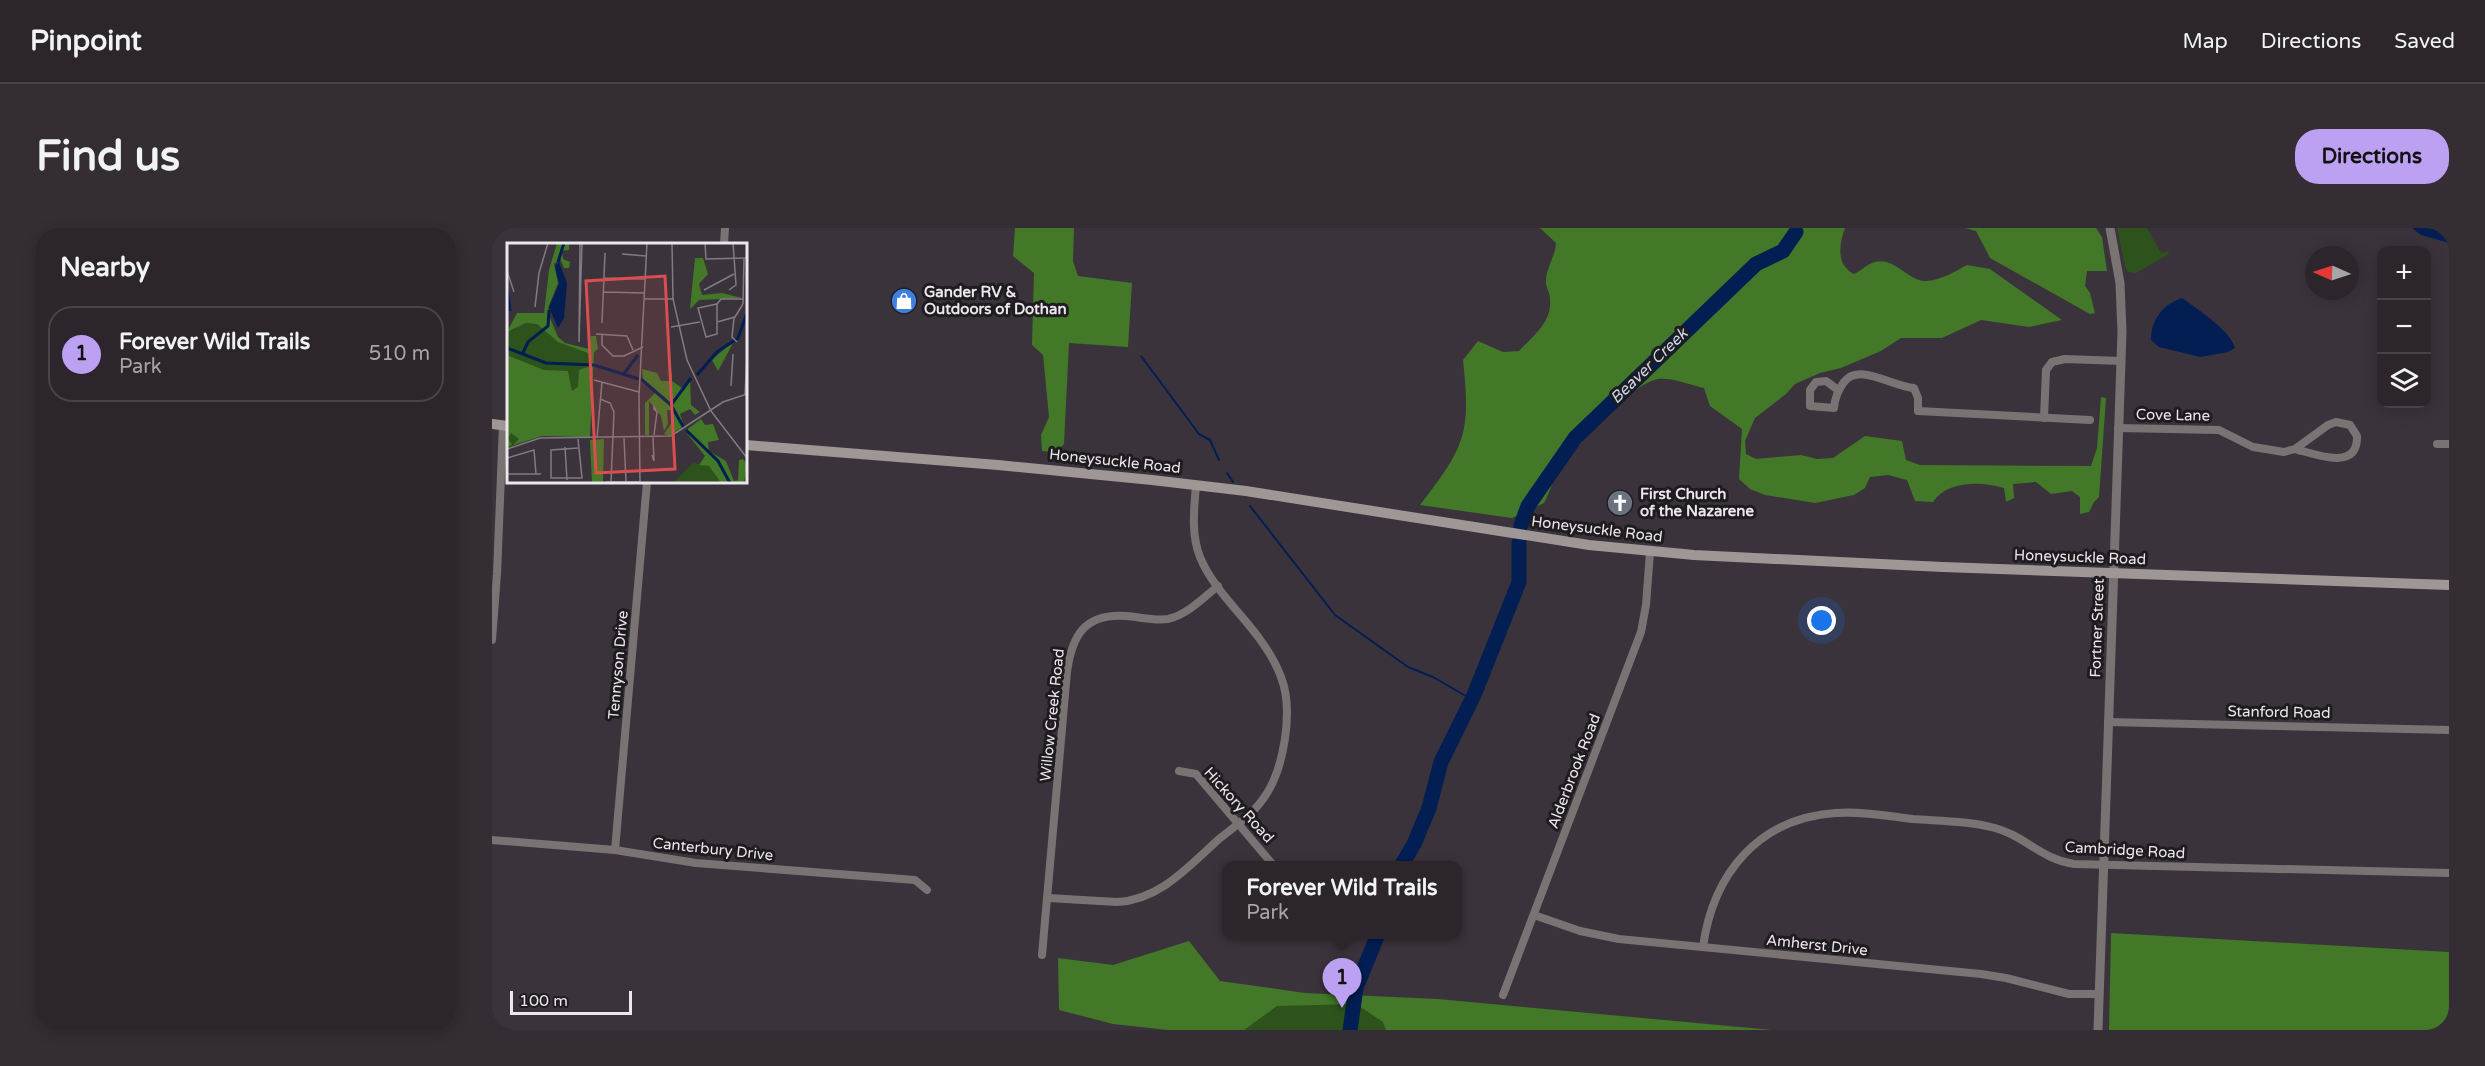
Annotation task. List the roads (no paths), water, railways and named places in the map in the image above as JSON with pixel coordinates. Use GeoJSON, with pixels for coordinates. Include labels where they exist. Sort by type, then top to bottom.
{"type":"FeatureCollection","features":[{"type":"Feature","properties":{"kind":"main road","name":"Honeysuckle Road"},"geometry":{"type":"LineString","coordinates":[[747,445],[1054,470],[1196,485],[1555,540],[1650,552],[1770,560],[2449,585]]}},
{"type":"Feature","properties":{"kind":"street"},"geometry":{"type":"LineString","coordinates":[[724,243],[725,228]]}},
{"type":"Feature","properties":{"kind":"street","name":"Fortner Street"},"geometry":{"type":"LineString","coordinates":[[2097,1030],[2121,361],[2120,283],[2109,228]]}},
{"type":"Feature","properties":{"kind":"street"},"geometry":{"type":"LineString","coordinates":[[2044,418],[2046,370],[2052,362],[2065,359],[2121,361]]}},
{"type":"Feature","properties":{"kind":"street"},"geometry":{"type":"LineString","coordinates":[[1838,390],[1826,381],[1816,382],[1810,390],[1810,406],[1834,408],[1838,390],[1848,377],[1863,373],[1901,387],[1914,388],[1918,398],[1918,411],[2090,420]]}},
{"type":"Feature","properties":{"kind":"street","name":"Cove Lane"},"geometry":{"type":"LineString","coordinates":[[2118,428],[2219,430],[2253,447],[2273,452],[2295,449],[2340,459],[2350,455],[2357,442],[2357,436],[2350,425],[2336,422],[2319,430],[2295,449]]}},
{"type":"Feature","properties":{"kind":"street"},"geometry":{"type":"LineString","coordinates":[[492,640],[497,574],[501,425]]}},
{"type":"Feature","properties":{"kind":"street"},"geometry":{"type":"LineString","coordinates":[[2437,444],[2449,444]]}},
{"type":"Feature","properties":{"kind":"street","name":"Tennyson Drive"},"geometry":{"type":"LineString","coordinates":[[615,850],[647,483]]}},
{"type":"Feature","properties":{"kind":"street"},"geometry":{"type":"LineString","coordinates":[[1048,898],[1117,902],[1140,899],[1172,880],[1262,801],[1270,789],[1281,754],[1286,708],[1281,677],[1272,658],[1206,569],[1197,549],[1193,512],[1196,485]]}},
{"type":"Feature","properties":{"kind":"street","name":"Alderbrook Road"},"geometry":{"type":"LineString","coordinates":[[1503,995],[1641,632],[1646,605],[1650,552]]}},
{"type":"Feature","properties":{"kind":"street","name":"Willow Creek Road"},"geometry":{"type":"LineString","coordinates":[[1042,955],[1067,672],[1073,644],[1086,625],[1096,620],[1115,616],[1168,619],[1185,613],[1218,586]]}},
{"type":"Feature","properties":{"kind":"street","name":"Stanford Road"},"geometry":{"type":"LineString","coordinates":[[2108,722],[2449,730]]}},
{"type":"Feature","properties":{"kind":"street","name":"Hickory Road"},"geometry":{"type":"LineString","coordinates":[[1179,771],[1196,774],[1270,861]]}},
{"type":"Feature","properties":{"kind":"street","name":"Cambridge Road"},"geometry":{"type":"LineString","coordinates":[[1703,947],[1716,896],[1731,869],[1760,840],[1789,823],[1804,818],[1850,813],[1984,825],[2006,831],[2040,853],[2061,862],[2103,866],[2449,873]]}},
{"type":"Feature","properties":{"kind":"street","name":"Canterbury Drive"},"geometry":{"type":"LineString","coordinates":[[492,840],[615,850],[696,863],[915,880],[927,890]]}},
{"type":"Feature","properties":{"kind":"street","name":"Amherst Drive"},"geometry":{"type":"LineString","coordinates":[[1534,915],[1562,926],[1599,935],[1981,974],[2069,994],[2099,994]]}},
{"type":"Feature","properties":{"kind":"water"},"geometry":{"type":"Polygon","coordinates":[[[2412,228],[2449,228],[2449,243],[2421,235],[2412,228]]]}},
{"type":"Feature","properties":{"kind":"water"},"geometry":{"type":"Polygon","coordinates":[[[2182,298],[2221,328],[2235,348],[2228,352],[2200,357],[2159,347],[2151,340],[2153,326],[2159,314],[2169,304],[2182,298]]]}},
{"type":"Feature","properties":{"kind":"waterway","name":"Beaver Creek"},"geometry":{"type":"LineString","coordinates":[[1796,232],[1799,228]]}},
{"type":"Feature","properties":{"kind":"waterway","name":"Beaver Creek"},"geometry":{"type":"LineString","coordinates":[[1521,525],[1528,506],[1575,438],[1756,264],[1783,251],[1796,232]]}},
{"type":"Feature","properties":{"kind":"waterway"},"geometry":{"type":"LineString","coordinates":[[1141,356],[1199,434],[1210,440],[1219,460]]}},
{"type":"Feature","properties":{"kind":"waterway"},"geometry":{"type":"LineString","coordinates":[[1227,473],[1233,482]]}},
{"type":"Feature","properties":{"kind":"waterway"},"geometry":{"type":"LineString","coordinates":[[1250,506],[1335,615],[1408,667],[1433,677],[1471,699]]}},
{"type":"Feature","properties":{"kind":"waterway","name":"Beaver Creek"},"geometry":{"type":"LineString","coordinates":[[1404,861],[1414,844],[1429,808],[1441,762],[1474,695],[1519,582],[1519,543]]}},
{"type":"Feature","properties":{"kind":"waterway","name":"Beaver Creek"},"geometry":{"type":"LineString","coordinates":[[1350,1030],[1356,988],[1376,939]]}},
{"type":"Feature","properties":{"kind":"place","name":"Gander RV & Outdoors of Dothan"},"geometry":{"type":"Point","coordinates":[904,301]}},
{"type":"Feature","properties":{"kind":"place","name":"First Church of the Nazarene"},"geometry":{"type":"Point","coordinates":[1620,503]}},
{"type":"Feature","properties":{"kind":"place","name":"Forever Wild Trails"},"geometry":{"type":"Point","coordinates":[1342,1008]}}]}
